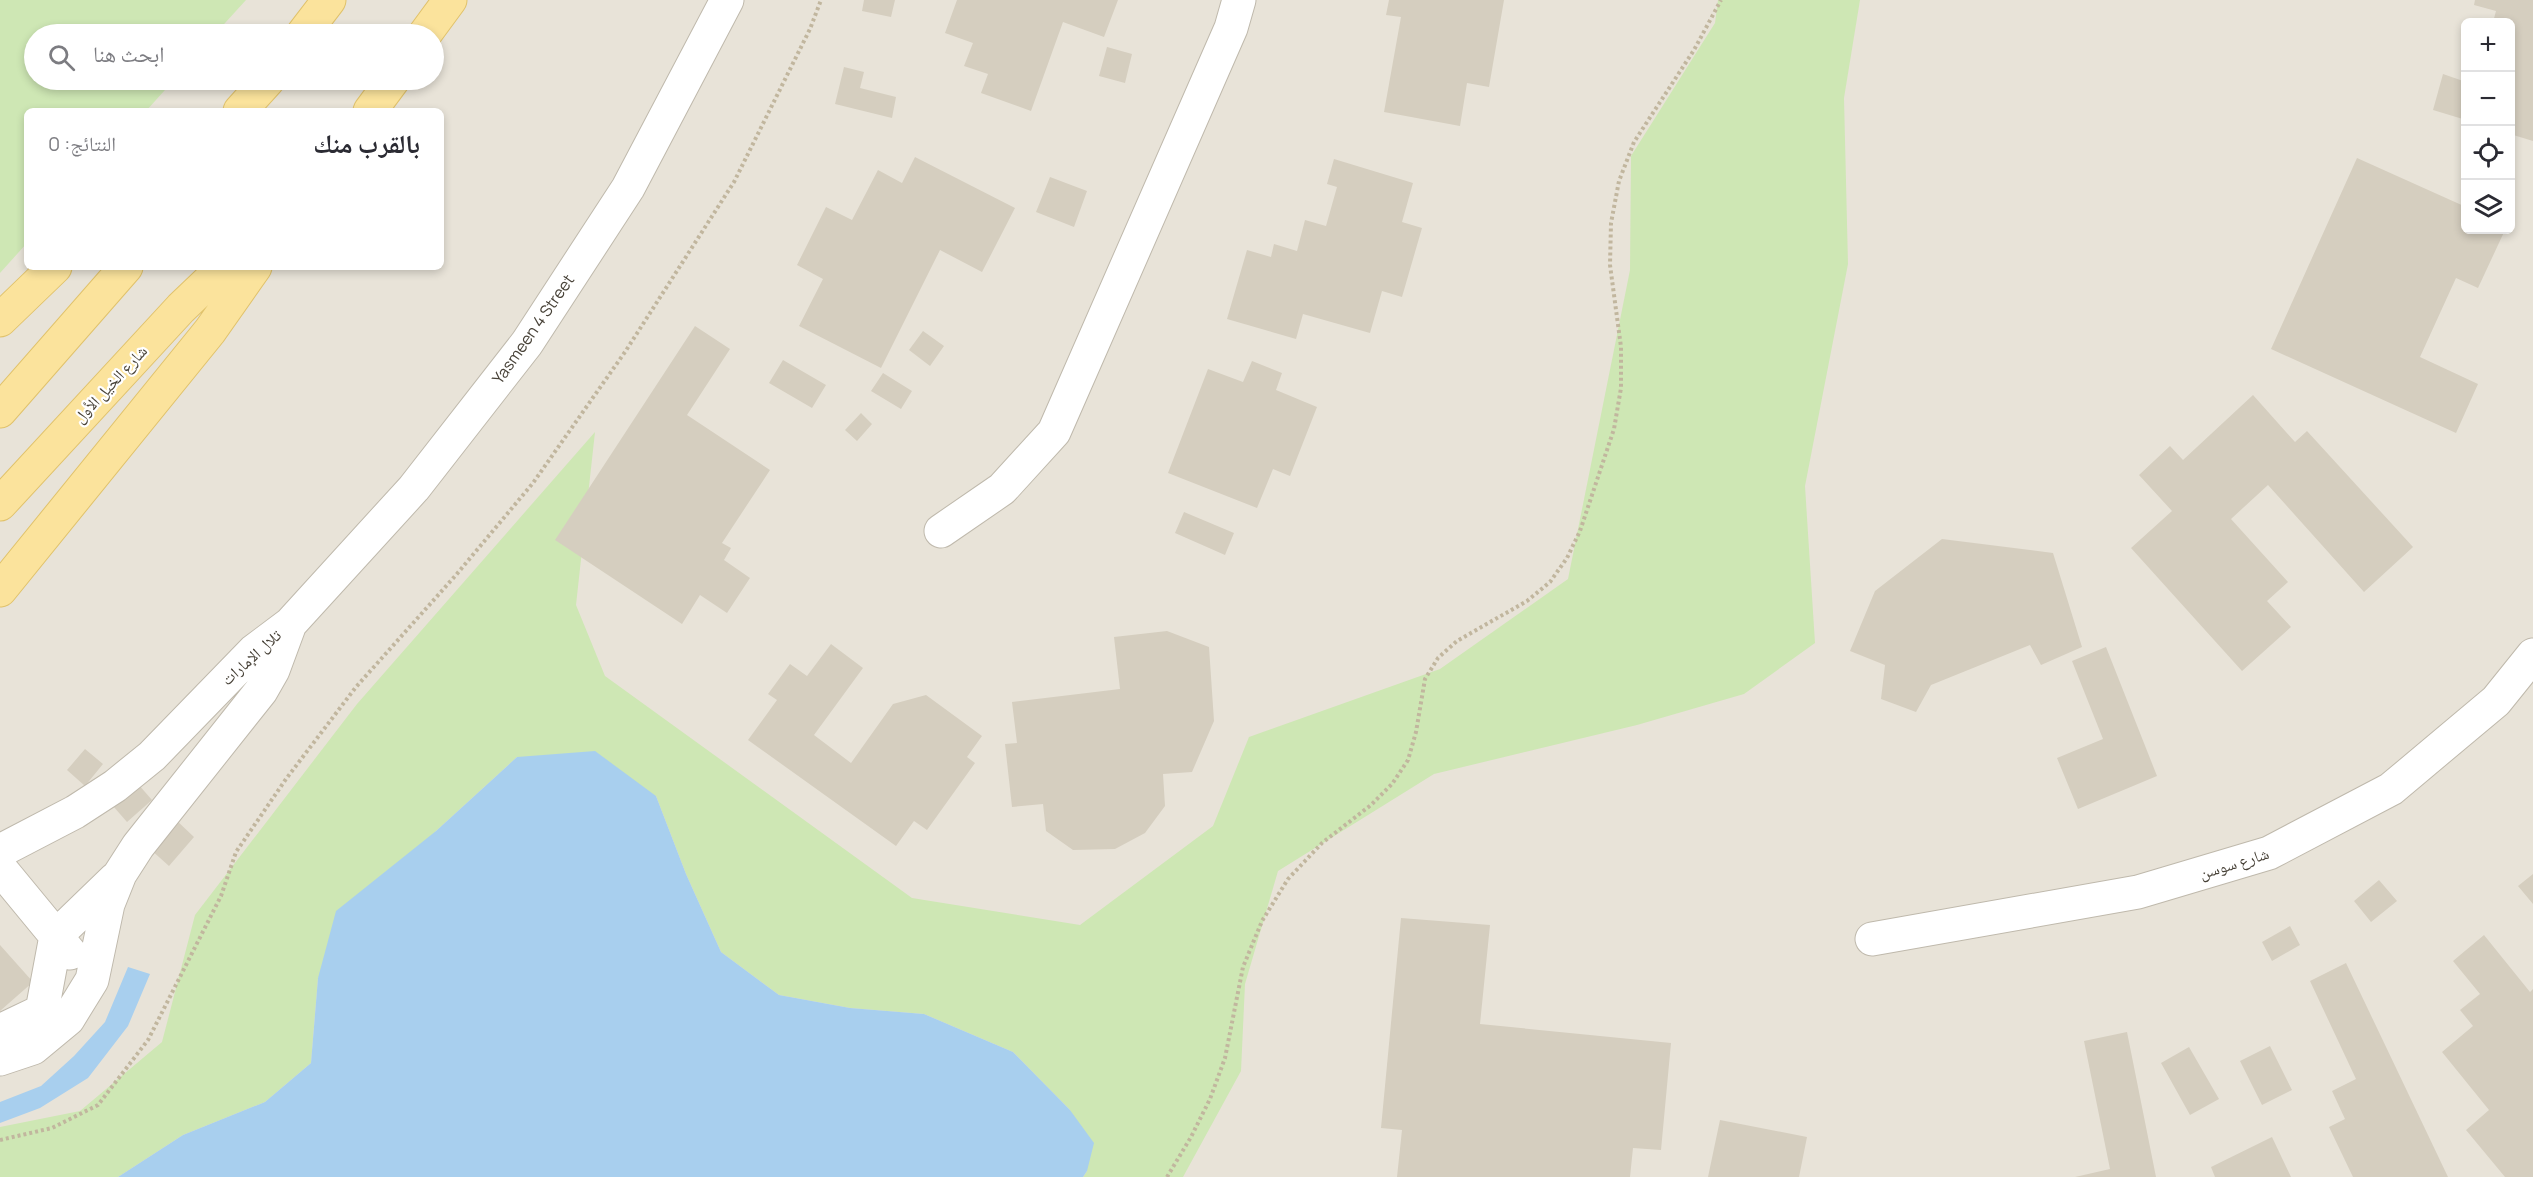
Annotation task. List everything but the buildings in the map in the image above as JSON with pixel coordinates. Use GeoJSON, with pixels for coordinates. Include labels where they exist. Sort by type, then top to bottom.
{"type":"FeatureCollection","features":[{"type":"Feature","properties":{"kind":"main road"},"geometry":{"type":"LineString","coordinates":[[311,24],[329,0]]}},
{"type":"Feature","properties":{"kind":"main road"},"geometry":{"type":"LineString","coordinates":[[432,24],[450,0]]}},
{"type":"Feature","properties":{"kind":"main road"},"geometry":{"type":"LineString","coordinates":[[243,108],[259,90]]}},
{"type":"Feature","properties":{"kind":"main road"},"geometry":{"type":"LineString","coordinates":[[372,108],[386,90]]}},
{"type":"Feature","properties":{"kind":"main road"},"geometry":{"type":"LineString","coordinates":[[0,320],[53,270]]}},
{"type":"Feature","properties":{"kind":"main road"},"geometry":{"type":"LineString","coordinates":[[0,411],[123,270]]}},
{"type":"Feature","properties":{"kind":"main road","name":"شارع الخيل الأول"},"geometry":{"type":"LineString","coordinates":[[0,504],[181,308],[221,270]]}},
{"type":"Feature","properties":{"kind":"main road"},"geometry":{"type":"LineString","coordinates":[[0,590],[210,331],[253,270]]}},
{"type":"Feature","properties":{"kind":"street","name":"Yasmeen 4 Street"},"geometry":{"type":"LineString","coordinates":[[290,624],[414,488],[527,343],[628,188],[727,0]]}},
{"type":"Feature","properties":{"kind":"street"},"geometry":{"type":"LineString","coordinates":[[941,531],[1002,489],[1054,432],[1226,39],[1239,0]]}},
{"type":"Feature","properties":{"kind":"street","name":"تلال الإمارات"},"geometry":{"type":"LineString","coordinates":[[0,851],[75,812],[115,786],[152,756],[254,651],[290,624]]}},
{"type":"Feature","properties":{"kind":"street","name":"تلال الإمارات"},"geometry":{"type":"LineString","coordinates":[[0,1059],[33,1048],[68,1019],[92,980],[108,904],[120,874],[138,846],[261,691],[276,663],[290,624]]}},
{"type":"Feature","properties":{"kind":"street","name":"شارع سوسن"},"geometry":{"type":"LineString","coordinates":[[1872,939],[2138,892],[2269,853],[2391,789],[2496,701],[2533,655]]}},
{"type":"Feature","properties":{"kind":"street"},"geometry":{"type":"LineString","coordinates":[[0,868],[92,980]]}},
{"type":"Feature","properties":{"kind":"street","name":"تلال الإمارات"},"geometry":{"type":"LineString","coordinates":[[56,936],[120,874]]}},
{"type":"Feature","properties":{"kind":"street"},"geometry":{"type":"LineString","coordinates":[[0,1031],[42,1011],[56,936]]}},
{"type":"Feature","properties":{"kind":"path"},"geometry":{"type":"LineString","coordinates":[[0,1140],[52,1128],[98,1105],[148,1040],[221,896],[237,852],[286,778],[356,687],[456,575],[533,483],[625,352],[734,182],[810,29],[821,0]]}},
{"type":"Feature","properties":{"kind":"path"},"geometry":{"type":"LineString","coordinates":[[1167,1177],[1210,1099],[1225,1058],[1243,967],[1262,921],[1288,879],[1322,843],[1371,805],[1392,784],[1408,760],[1416,732],[1425,679],[1438,657],[1457,641],[1527,601],[1550,582],[1568,558],[1580,531],[1614,429],[1621,388],[1621,347],[1610,265],[1611,222],[1619,181],[1634,142],[1694,50],[1721,0]]}},
{"type":"Feature","properties":{"kind":"shaded area"},"geometry":{"type":"Polygon","coordinates":[[[0,0],[2533,0],[2533,1177],[0,1177],[0,0]]]}},
{"type":"Feature","properties":{"kind":"green space"},"geometry":{"type":"Polygon","coordinates":[[[0,0],[246,0],[224,24],[24,24],[24,90],[165,90],[149,108],[24,108],[24,246],[0,273],[0,0]]]}},
{"type":"Feature","properties":{"kind":"green space"},"geometry":{"type":"Polygon","coordinates":[[[1718,0],[1860,0],[1844,98],[1848,264],[1805,486],[1815,643],[1744,694],[1637,725],[1434,774],[1278,871],[1245,984],[1241,1071],[1183,1177],[1083,1177],[1087,1171],[1070,1110],[1013,1052],[924,1014],[850,1008],[779,995],[721,952],[686,874],[656,796],[517,757],[436,831],[318,978],[311,1063],[265,1102],[183,1135],[118,1177],[0,1177],[0,1127],[80,1111],[162,1042],[195,915],[357,704],[595,432],[576,605],[605,676],[912,898],[1080,925],[1213,826],[1249,737],[1440,669],[1568,579],[1630,270],[1631,156],[1715,23],[1718,0]]]}},
{"type":"Feature","properties":{"kind":"water"},"geometry":{"type":"Polygon","coordinates":[[[595,751],[656,796],[686,874],[721,952],[779,995],[850,1008],[924,1014],[1013,1052],[1070,1110],[1094,1143],[1087,1171],[1083,1177],[118,1177],[183,1135],[265,1102],[311,1063],[318,978],[336,911],[436,831],[517,757],[595,751]]]}},
{"type":"Feature","properties":{"kind":"water"},"geometry":{"type":"Polygon","coordinates":[[[128,967],[150,974],[128,1026],[88,1078],[40,1108],[0,1123],[0,1102],[41,1086],[74,1056],[105,1022],[128,967]]]}}]}
